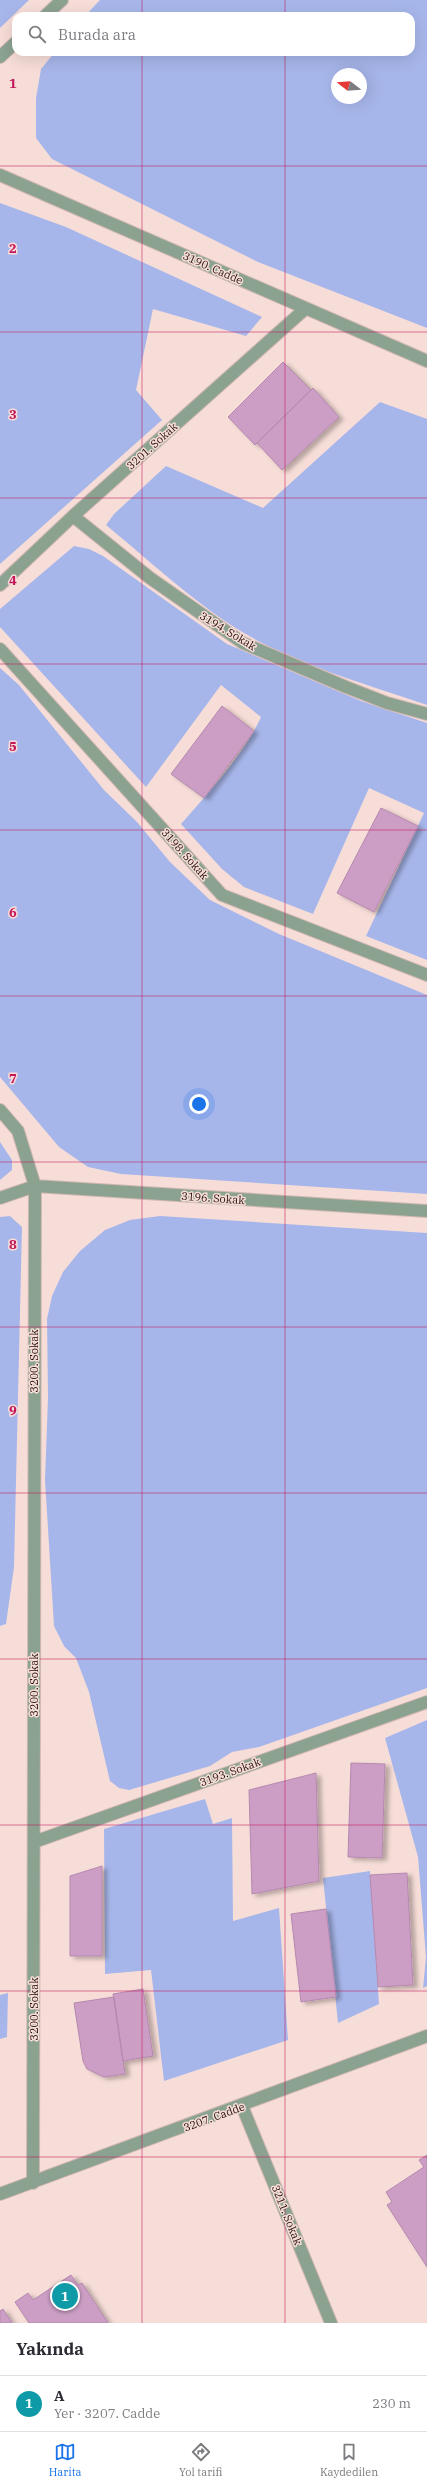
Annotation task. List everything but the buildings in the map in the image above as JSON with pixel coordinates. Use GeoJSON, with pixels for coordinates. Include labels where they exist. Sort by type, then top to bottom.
{"type":"FeatureCollection","features":[{"type":"Feature","properties":{"kind":"street"},"geometry":{"type":"LineString","coordinates":[[49,12],[62,0]]}},
{"type":"Feature","properties":{"kind":"street"},"geometry":{"type":"LineString","coordinates":[[0,57],[12,46]]}},
{"type":"Feature","properties":{"kind":"street","name":"3190. Cadde"},"geometry":{"type":"LineString","coordinates":[[0,175],[427,361]]}},
{"type":"Feature","properties":{"kind":"street","name":"3201. Sokak"},"geometry":{"type":"LineString","coordinates":[[0,586],[73,516],[305,309]]}},
{"type":"Feature","properties":{"kind":"street","name":"3194. Sokak"},"geometry":{"type":"LineString","coordinates":[[73,516],[150,578],[243,643],[346,687],[388,703],[427,714]]}},
{"type":"Feature","properties":{"kind":"street","name":"3198. Sokak"},"geometry":{"type":"LineString","coordinates":[[0,649],[222,895],[427,975]]}},
{"type":"Feature","properties":{"kind":"street","name":"3200. Sokak"},"geometry":{"type":"LineString","coordinates":[[0,1110],[18,1131],[35,1186],[33,2183]]}},
{"type":"Feature","properties":{"kind":"street","name":"3196. Sokak"},"geometry":{"type":"LineString","coordinates":[[0,1198],[35,1186],[427,1211]]}},
{"type":"Feature","properties":{"kind":"street","name":"3193. Sokak"},"geometry":{"type":"LineString","coordinates":[[34,1842],[427,1702]]}},
{"type":"Feature","properties":{"kind":"street","name":"3207. Cadde"},"geometry":{"type":"LineString","coordinates":[[0,2194],[242,2106],[427,2036]]}},
{"type":"Feature","properties":{"kind":"street","name":"3211. Sokak"},"geometry":{"type":"LineString","coordinates":[[242,2106],[331,2323]]}},
{"type":"Feature","properties":{"kind":"shaded area"},"geometry":{"type":"Polygon","coordinates":[[[0,0],[29,0],[17,12],[12,12],[12,16],[0,28],[0,0]]]}},
{"type":"Feature","properties":{"kind":"shaded area"},"geometry":{"type":"Polygon","coordinates":[[[100,0],[427,0],[427,328],[258,262],[52,159],[36,138],[36,98],[41,69],[52,56],[415,56],[415,12],[89,12],[100,0]]]}},
{"type":"Feature","properties":{"kind":"shaded area"},"geometry":{"type":"Polygon","coordinates":[[[0,203],[66,227],[262,317],[246,336],[153,309],[136,390],[162,420],[0,564],[0,203]]]}},
{"type":"Feature","properties":{"kind":"shaded area"},"geometry":{"type":"Polygon","coordinates":[[[380,402],[427,419],[427,705],[321,669],[260,642],[219,617],[199,602],[106,525],[114,514],[166,466],[263,508],[380,402]]]}},
{"type":"Feature","properties":{"kind":"shaded area"},"geometry":{"type":"Polygon","coordinates":[[[74,546],[89,549],[103,556],[227,644],[361,701],[427,723],[427,960],[366,936],[424,813],[369,788],[313,914],[244,887],[222,869],[181,824],[214,787],[236,758],[255,730],[261,717],[221,685],[146,787],[0,627],[0,609],[74,546]]]}},
{"type":"Feature","properties":{"kind":"shaded area"},"geometry":{"type":"Polygon","coordinates":[[[0,668],[19,685],[104,790],[137,822],[170,862],[210,900],[279,934],[427,995],[427,1194],[121,1174],[88,1167],[59,1147],[0,1077],[0,668]]]}},
{"type":"Feature","properties":{"kind":"shaded area"},"geometry":{"type":"Polygon","coordinates":[[[0,1142],[12,1160],[12,1170],[0,1180],[0,1142]]]}},
{"type":"Feature","properties":{"kind":"shaded area"},"geometry":{"type":"Polygon","coordinates":[[[10,1216],[22,1227],[14,1567],[6,1624],[0,1626],[0,1217],[10,1216]]]}},
{"type":"Feature","properties":{"kind":"shaded area"},"geometry":{"type":"Polygon","coordinates":[[[160,1216],[427,1233],[427,1688],[259,1747],[232,1752],[210,1766],[129,1790],[119,1788],[110,1781],[89,1692],[76,1658],[64,1646],[54,1626],[45,1480],[48,1398],[47,1319],[52,1296],[63,1272],[80,1251],[105,1230],[130,1220],[160,1216]]]}},
{"type":"Feature","properties":{"kind":"shaded area"},"geometry":{"type":"Polygon","coordinates":[[[427,1720],[427,1986],[423,1988],[426,1957],[418,1857],[385,1738],[427,1720]]]}},
{"type":"Feature","properties":{"kind":"shaded area"},"geometry":{"type":"Polygon","coordinates":[[[205,1799],[213,1824],[232,1818],[233,1921],[279,1908],[288,2040],[164,2081],[151,1970],[105,1974],[104,1829],[205,1799]]]}},
{"type":"Feature","properties":{"kind":"shaded area"},"geometry":{"type":"Polygon","coordinates":[[[370,1871],[379,2004],[338,2023],[323,1878],[370,1871]]]}},
{"type":"Feature","properties":{"kind":"shaded area"},"geometry":{"type":"Polygon","coordinates":[[[8,1993],[7,2037],[0,2039],[0,1995],[8,1993]]]}},
{"type":"Feature","properties":{"kind":"place","name":"A"},"geometry":{"type":"Point","coordinates":[65,2296]}}]}
